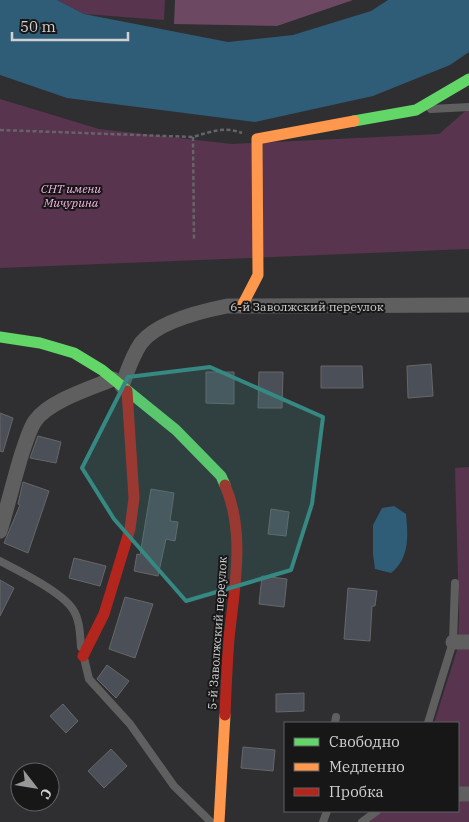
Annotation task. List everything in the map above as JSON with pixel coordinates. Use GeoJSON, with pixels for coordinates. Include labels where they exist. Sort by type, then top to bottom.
{"type":"FeatureCollection","features":[{"type":"Feature","properties":{"kind":"street"},"geometry":{"type":"LineString","coordinates":[[242,306],[258,274],[257,139],[416,110],[469,80]]}},
{"type":"Feature","properties":{"kind":"street","name":"6-й Заволжский переулок"},"geometry":{"type":"LineString","coordinates":[[121,385],[142,342],[156,331],[197,312],[226,306],[469,305]]}},
{"type":"Feature","properties":{"kind":"street","name":"5-й Заволжский переулок"},"geometry":{"type":"LineString","coordinates":[[0,337],[40,343],[74,353],[102,370],[176,430],[221,476],[230,497],[236,529],[237,573],[229,639],[218,822]]}},
{"type":"Feature","properties":{"kind":"street"},"geometry":{"type":"LineString","coordinates":[[0,531],[2,511],[27,437],[36,420],[52,406],[74,394],[121,385],[134,498],[130,529],[104,614],[83,656]]}},
{"type":"Feature","properties":{"kind":"street"},"geometry":{"type":"LineString","coordinates":[[453,642],[469,642]]}},
{"type":"Feature","properties":{"kind":"lane"},"geometry":{"type":"LineString","coordinates":[[416,110],[469,107]]}},
{"type":"Feature","properties":{"kind":"lane"},"geometry":{"type":"LineString","coordinates":[[0,560],[47,588],[72,608],[77,619],[89,678],[130,724],[174,786],[211,822]]}},
{"type":"Feature","properties":{"kind":"lane"},"geometry":{"type":"LineString","coordinates":[[428,722],[453,642],[455,583]]}},
{"type":"Feature","properties":{"kind":"lane"},"geometry":{"type":"LineString","coordinates":[[362,822],[376,812]]}},
{"type":"Feature","properties":{"kind":"path"},"geometry":{"type":"LineString","coordinates":[[0,130],[193,137],[219,130],[232,129],[257,139]]}},
{"type":"Feature","properties":{"kind":"path"},"geometry":{"type":"LineString","coordinates":[[193,137],[194,240]]}},
{"type":"Feature","properties":{"kind":"highlighted area"},"geometry":{"type":"Polygon","coordinates":[[[210,367],[323,417],[312,504],[291,570],[186,601],[114,519],[82,468],[128,377],[210,367]]]}},
{"type":"Feature","properties":{"kind":"green space"},"geometry":{"type":"Polygon","coordinates":[[[57,0],[165,0],[164,20],[84,14],[57,0]]]}},
{"type":"Feature","properties":{"kind":"green space","name":"СНТ имени Мичурина"},"geometry":{"type":"Polygon","coordinates":[[[0,99],[99,129],[232,144],[439,134],[469,108],[469,249],[0,268],[0,99]]]}},
{"type":"Feature","properties":{"kind":"green space"},"geometry":{"type":"Polygon","coordinates":[[[469,467],[469,822],[368,822],[382,812],[459,812],[459,722],[434,722],[458,647],[459,615],[455,468],[469,467]]]}},
{"type":"Feature","properties":{"kind":"shaded area"},"geometry":{"type":"Polygon","coordinates":[[[175,0],[353,0],[277,26],[174,24],[175,0]]]}},
{"type":"Feature","properties":{"kind":"water"},"geometry":{"type":"Polygon","coordinates":[[[0,0],[57,0],[84,14],[228,42],[293,35],[371,11],[388,0],[469,0],[469,52],[450,65],[373,96],[255,122],[67,98],[0,75],[0,0]]]}},
{"type":"Feature","properties":{"kind":"water"},"geometry":{"type":"Polygon","coordinates":[[[394,506],[406,514],[407,538],[402,560],[391,573],[375,569],[373,525],[382,508],[394,506]]]}},
{"type":"Feature","properties":{"kind":"building"},"geometry":{"type":"Polygon","coordinates":[[[431,364],[433,396],[408,398],[407,366],[431,364]]]}},
{"type":"Feature","properties":{"kind":"building"},"geometry":{"type":"Polygon","coordinates":[[[321,366],[362,366],[363,388],[321,388],[321,366]]]}},
{"type":"Feature","properties":{"kind":"building"},"geometry":{"type":"Polygon","coordinates":[[[206,372],[234,372],[234,404],[206,403],[206,372]]]}},
{"type":"Feature","properties":{"kind":"building"},"geometry":{"type":"Polygon","coordinates":[[[259,372],[283,372],[282,408],[258,408],[259,372]]]}},
{"type":"Feature","properties":{"kind":"building"},"geometry":{"type":"Polygon","coordinates":[[[0,413],[13,418],[3,452],[0,451],[0,413]]]}},
{"type":"Feature","properties":{"kind":"building"},"geometry":{"type":"Polygon","coordinates":[[[38,436],[61,442],[56,463],[30,458],[38,436]]]}},
{"type":"Feature","properties":{"kind":"building"},"geometry":{"type":"Polygon","coordinates":[[[23,482],[49,491],[28,553],[4,543],[20,505],[18,504],[23,482]]]}},
{"type":"Feature","properties":{"kind":"building"},"geometry":{"type":"Polygon","coordinates":[[[151,489],[174,493],[170,521],[178,522],[175,541],[166,539],[158,576],[134,571],[137,554],[140,555],[151,489]]]}},
{"type":"Feature","properties":{"kind":"building"},"geometry":{"type":"Polygon","coordinates":[[[271,509],[289,512],[286,536],[268,534],[271,509]]]}},
{"type":"Feature","properties":{"kind":"building"},"geometry":{"type":"Polygon","coordinates":[[[74,558],[106,566],[100,586],[69,578],[74,558]]]}},
{"type":"Feature","properties":{"kind":"building"},"geometry":{"type":"Polygon","coordinates":[[[262,576],[287,579],[284,607],[259,604],[262,576]]]}},
{"type":"Feature","properties":{"kind":"building"},"geometry":{"type":"Polygon","coordinates":[[[0,580],[14,588],[0,616],[0,580]]]}},
{"type":"Feature","properties":{"kind":"building"},"geometry":{"type":"Polygon","coordinates":[[[348,588],[377,591],[375,606],[372,606],[370,641],[344,639],[348,588]]]}},
{"type":"Feature","properties":{"kind":"building"},"geometry":{"type":"Polygon","coordinates":[[[125,597],[153,604],[135,658],[109,649],[125,597]]]}},
{"type":"Feature","properties":{"kind":"building"},"geometry":{"type":"Polygon","coordinates":[[[107,665],[129,681],[116,698],[97,679],[107,665]]]}},
{"type":"Feature","properties":{"kind":"building"},"geometry":{"type":"Polygon","coordinates":[[[304,693],[304,711],[276,712],[276,694],[304,693]]]}},
{"type":"Feature","properties":{"kind":"building"},"geometry":{"type":"Polygon","coordinates":[[[63,704],[78,721],[66,733],[50,716],[63,704]]]}},
{"type":"Feature","properties":{"kind":"building"},"geometry":{"type":"Polygon","coordinates":[[[243,747],[275,750],[273,771],[241,768],[243,747]]]}},
{"type":"Feature","properties":{"kind":"building"},"geometry":{"type":"Polygon","coordinates":[[[111,749],[127,766],[104,788],[88,771],[111,749]]]}},
{"type":"Feature","properties":{"kind":"traffic: fast"},"geometry":{"type":"LineString","coordinates":[[354,121],[416,110],[469,79]]}},
{"type":"Feature","properties":{"kind":"traffic: fast"},"geometry":{"type":"LineString","coordinates":[[0,337],[40,343],[74,353],[102,370],[176,430],[221,476],[225,485]]}},
{"type":"Feature","properties":{"kind":"traffic: slow"},"geometry":{"type":"LineString","coordinates":[[242,306],[258,275],[257,139],[354,121]]}},
{"type":"Feature","properties":{"kind":"traffic: slow"},"geometry":{"type":"LineString","coordinates":[[219,822],[225,715]]}},
{"type":"Feature","properties":{"kind":"traffic: jam"},"geometry":{"type":"LineString","coordinates":[[83,656],[104,614],[130,529],[134,498],[127,391]]}},
{"type":"Feature","properties":{"kind":"traffic: jam"},"geometry":{"type":"LineString","coordinates":[[225,485],[231,504],[237,542],[225,715]]}}]}
